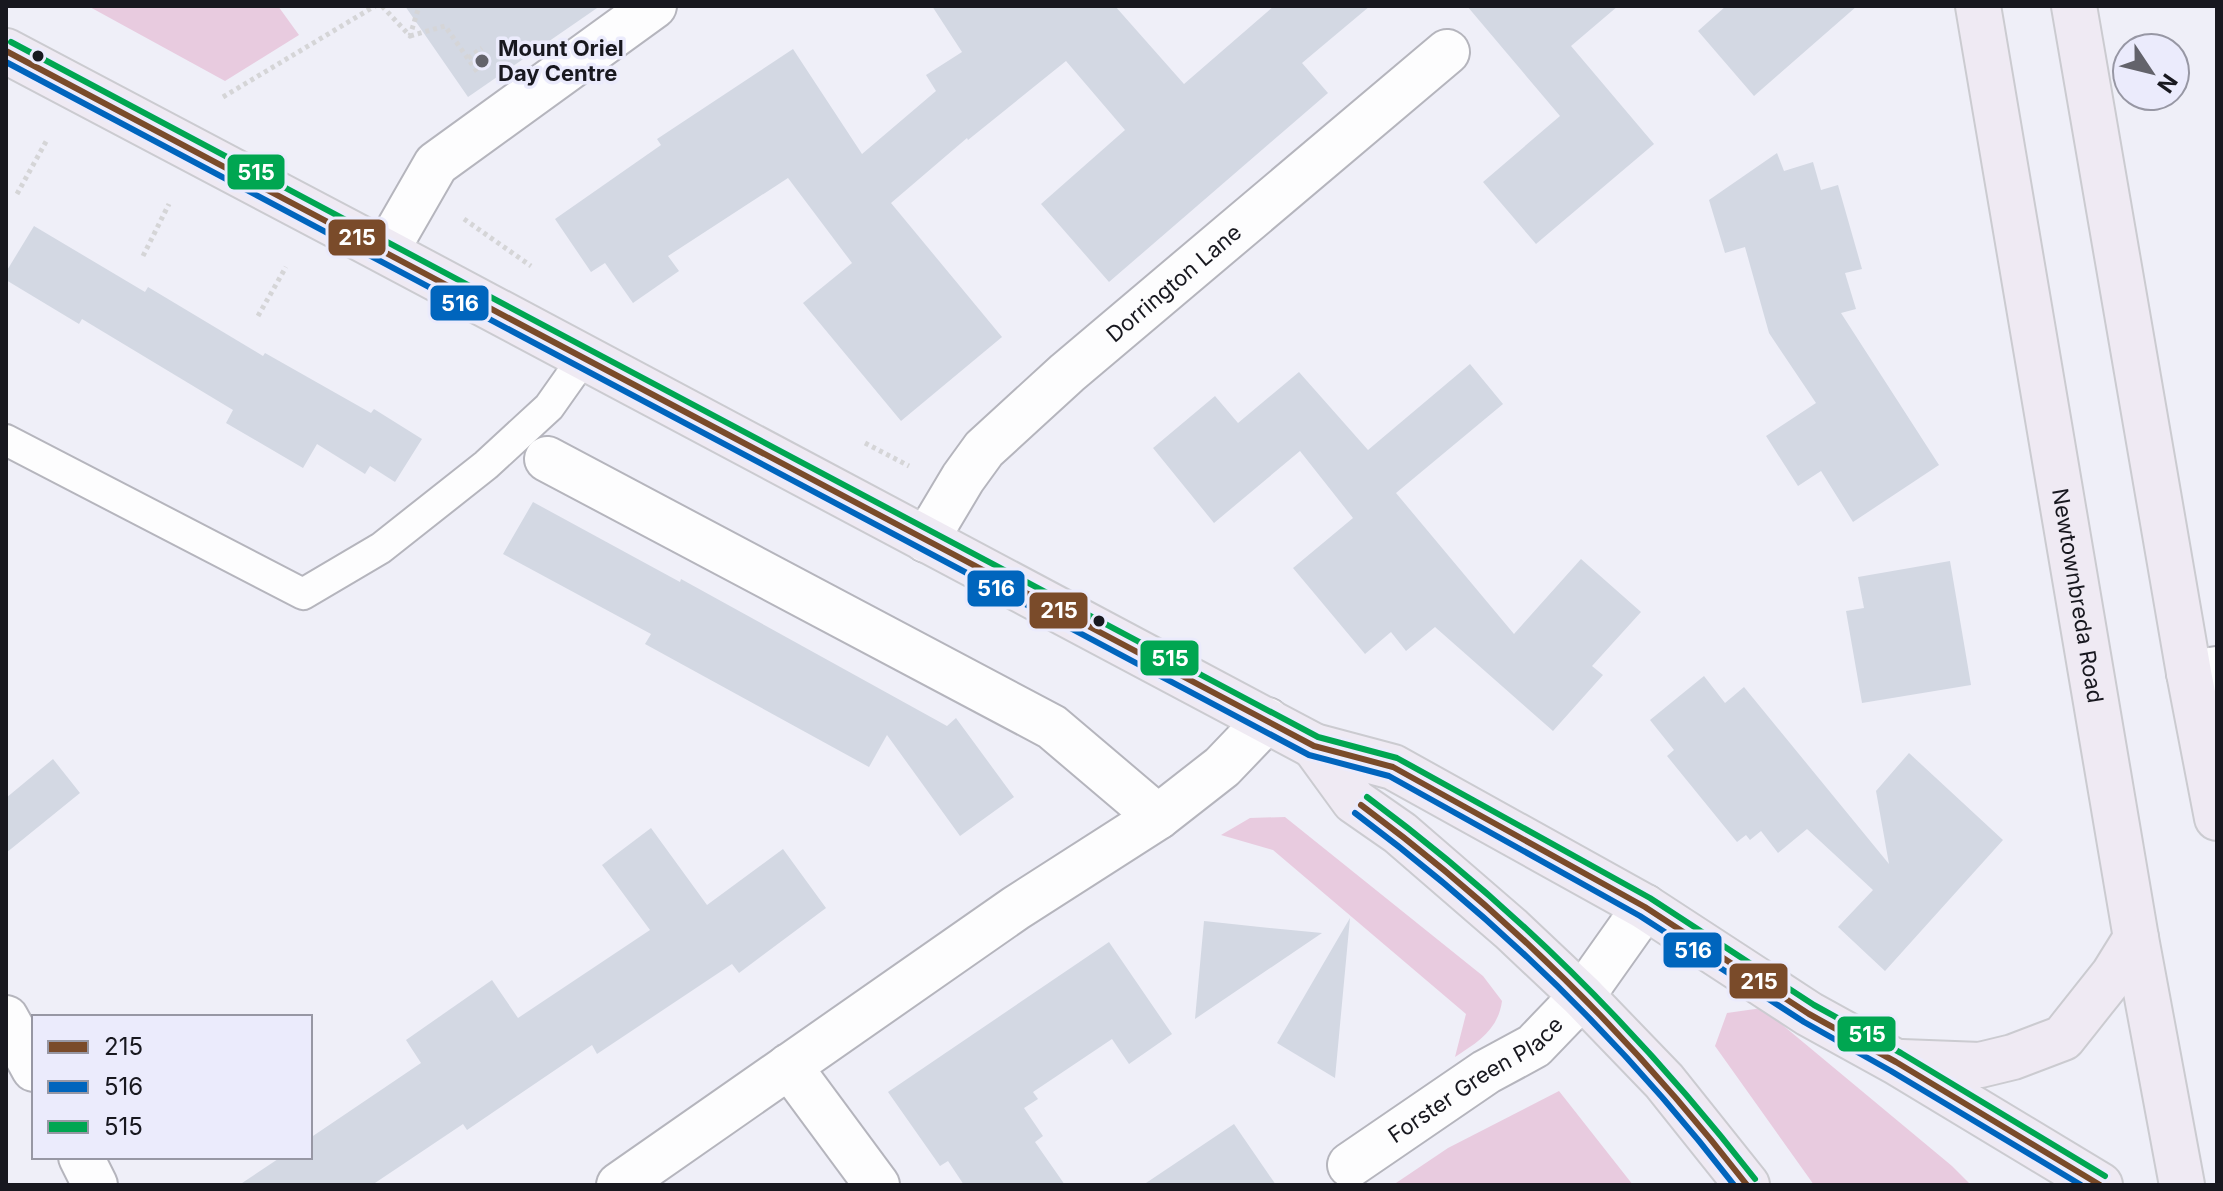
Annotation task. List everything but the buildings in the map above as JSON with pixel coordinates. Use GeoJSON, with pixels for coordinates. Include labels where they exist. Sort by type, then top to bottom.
{"type":"FeatureCollection","features":[{"type":"Feature","properties":{"kind":"highway","name":"Newtownbreda Road"},"geometry":{"type":"LineString","coordinates":[[1978,6],[2136,938],[2182,1185]]}},
{"type":"Feature","properties":{"kind":"highway"},"geometry":{"type":"LineString","coordinates":[[2074,6],[2203,671],[2217,818]]}},
{"type":"Feature","properties":{"kind":"highway"},"geometry":{"type":"LineString","coordinates":[[6,51],[1314,746],[1393,767],[1645,907],[1809,1014],[1896,1062],[2100,1185]]}},
{"type":"Feature","properties":{"kind":"highway"},"geometry":{"type":"LineString","coordinates":[[1314,746],[1354,801],[1400,833],[1511,929],[1582,996],[1664,1081],[1747,1185]]}},
{"type":"Feature","properties":{"kind":"highway"},"geometry":{"type":"LineString","coordinates":[[1896,1062],[1980,1065],[2013,1057],[2063,1038],[2113,975],[2136,938]]}},
{"type":"Feature","properties":{"kind":"street"},"geometry":{"type":"LineString","coordinates":[[386,251],[436,164],[654,6]]}},
{"type":"Feature","properties":{"kind":"street","name":"Dorrington Lane"},"geometry":{"type":"LineString","coordinates":[[926,540],[984,449],[1067,373],[1447,52]]}},
{"type":"Feature","properties":{"kind":"street"},"geometry":{"type":"LineString","coordinates":[[547,459],[1052,727],[1158,817]]}},
{"type":"Feature","properties":{"kind":"street"},"geometry":{"type":"LineString","coordinates":[[619,1185],[1016,908],[1158,817],[1222,767],[1267,720]]}},
{"type":"Feature","properties":{"kind":"street","name":"Forster Green Place"},"geometry":{"type":"LineString","coordinates":[[1350,1165],[1486,1072],[1534,1046],[1582,996],[1645,907]]}},
{"type":"Feature","properties":{"kind":"street"},"geometry":{"type":"LineString","coordinates":[[6,1018],[32,1065]]}},
{"type":"Feature","properties":{"kind":"street"},"geometry":{"type":"LineString","coordinates":[[789,1066],[877,1185]]}},
{"type":"Feature","properties":{"kind":"street"},"geometry":{"type":"LineString","coordinates":[[82,1159],[95,1185]]}},
{"type":"Feature","properties":{"kind":"lane"},"geometry":{"type":"LineString","coordinates":[[6,440],[303,594],[381,548],[486,465],[549,407],[585,356]]}},
{"type":"Feature","properties":{"kind":"path"},"geometry":{"type":"LineString","coordinates":[[223,97],[375,6]]}},
{"type":"Feature","properties":{"kind":"path"},"geometry":{"type":"LineString","coordinates":[[382,6],[410,36]]}},
{"type":"Feature","properties":{"kind":"path"},"geometry":{"type":"LineString","coordinates":[[410,36],[419,6]]}},
{"type":"Feature","properties":{"kind":"path"},"geometry":{"type":"LineString","coordinates":[[410,36],[445,26],[481,76]]}},
{"type":"Feature","properties":{"kind":"path"},"geometry":{"type":"LineString","coordinates":[[468,58],[482,48]]}},
{"type":"Feature","properties":{"kind":"path"},"geometry":{"type":"LineString","coordinates":[[17,194],[48,138]]}},
{"type":"Feature","properties":{"kind":"path"},"geometry":{"type":"LineString","coordinates":[[143,256],[169,204]]}},
{"type":"Feature","properties":{"kind":"path"},"geometry":{"type":"LineString","coordinates":[[456,214],[532,267]]}},
{"type":"Feature","properties":{"kind":"path"},"geometry":{"type":"LineString","coordinates":[[258,316],[286,267]]}},
{"type":"Feature","properties":{"kind":"path"},"geometry":{"type":"LineString","coordinates":[[861,441],[917,470]]}},
{"type":"Feature","properties":{"kind":"shaded area"},"geometry":{"type":"Polygon","coordinates":[[[88,6],[278,6],[299,35],[225,81],[88,6]]]}},
{"type":"Feature","properties":{"kind":"shaded area"},"geometry":{"type":"Polygon","coordinates":[[[1285,817],[1483,976],[1502,1001],[1496,1020],[1479,1040],[1455,1057],[1466,1014],[1273,850],[1221,835],[1250,818],[1285,817]]]}},
{"type":"Feature","properties":{"kind":"shaded area"},"geometry":{"type":"Polygon","coordinates":[[[1762,1008],[1971,1185],[1814,1185],[1715,1046],[1727,1013],[1762,1008]]]}},
{"type":"Feature","properties":{"kind":"shaded area"},"geometry":{"type":"Polygon","coordinates":[[[1559,1091],[1633,1185],[1393,1185],[1448,1148],[1559,1091]]]}},
{"type":"Feature","properties":{"kind":"transit line","name":"515"},"geometry":{"type":"LineString","coordinates":[[11,42],[1318,737],[1397,758],[1650,898],[1814,1005],[1901,1053],[2105,1176]]}},
{"type":"Feature","properties":{"kind":"transit line","name":"215"},"geometry":{"type":"LineString","coordinates":[[6,51],[1314,746],[1393,767],[1645,907],[1809,1014],[1896,1062],[2100,1185]]}},
{"type":"Feature","properties":{"kind":"transit line","name":"516"},"geometry":{"type":"LineString","coordinates":[[6,62],[1309,755],[1389,776],[1640,916],[1804,1022],[2081,1185]]}},
{"type":"Feature","properties":{"kind":"transit line","name":"515"},"geometry":{"type":"LineString","coordinates":[[1367,797],[1473,882],[1574,974],[1668,1074],[1755,1179]]}},
{"type":"Feature","properties":{"kind":"transit line","name":"215"},"geometry":{"type":"LineString","coordinates":[[1361,805],[1467,890],[1567,982],[1660,1080],[1747,1185]]}},
{"type":"Feature","properties":{"kind":"transit line","name":"516"},"geometry":{"type":"LineString","coordinates":[[1355,813],[1459,896],[1557,986],[1649,1083],[1734,1185]]}},
{"type":"Feature","properties":{"kind":"place","name":"Mount Oriel Day Centre"},"geometry":{"type":"Point","coordinates":[482,61]}}]}
